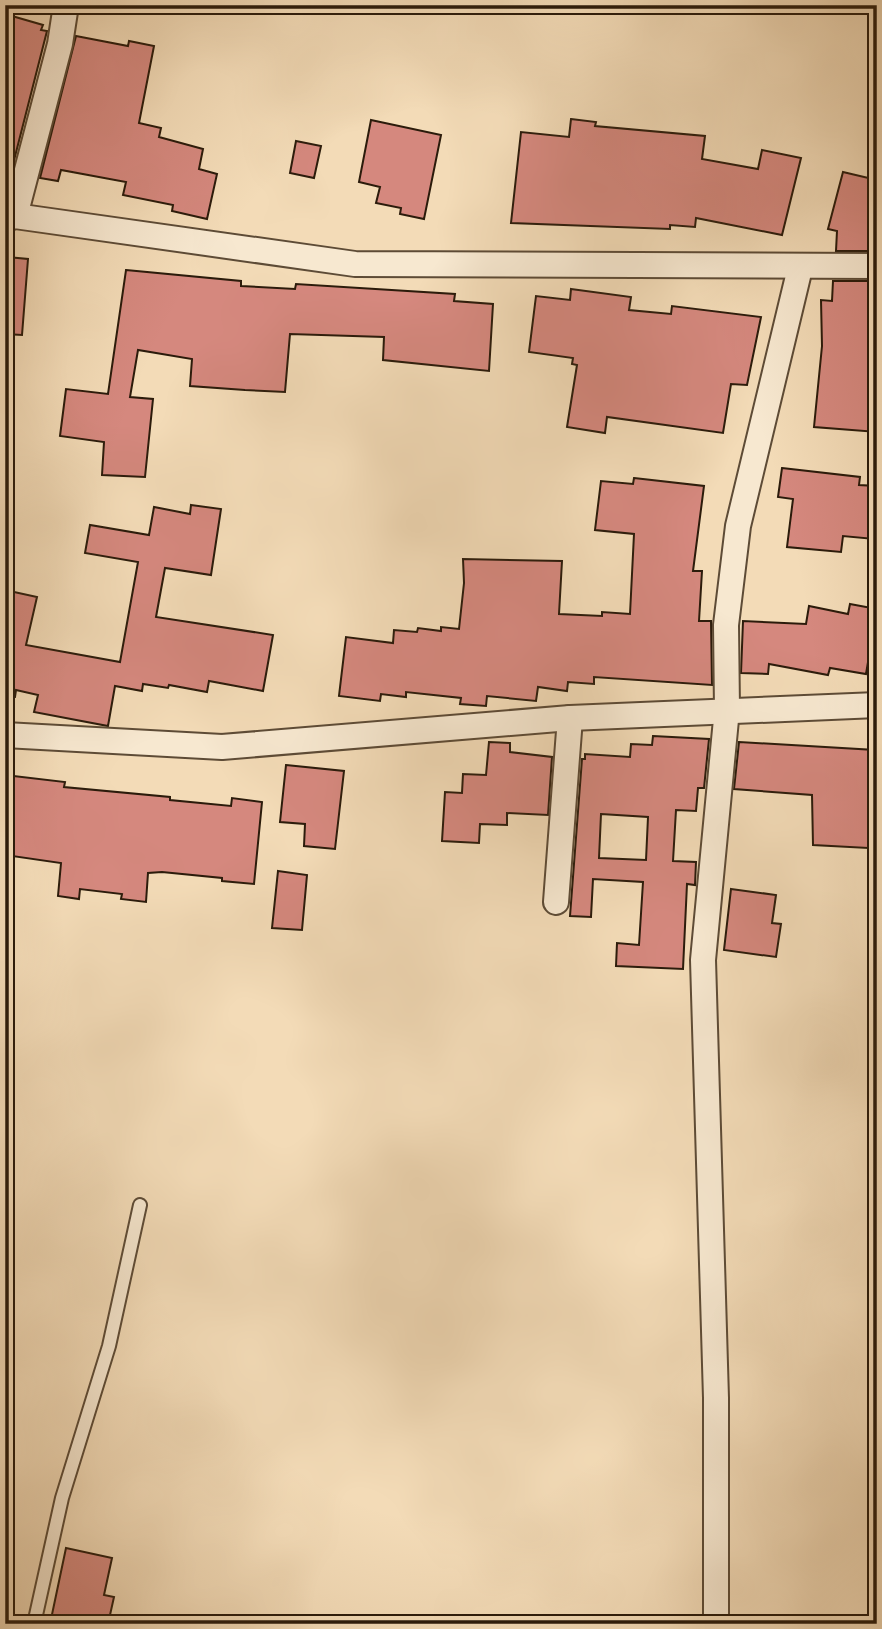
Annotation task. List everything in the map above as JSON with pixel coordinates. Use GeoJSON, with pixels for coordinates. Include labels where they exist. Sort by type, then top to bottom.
{"type":"FeatureCollection","features":[{"type":"Feature","properties":{"kind":"street"},"geometry":{"type":"LineString","coordinates":[[66,5],[60,44],[10,217],[355,264],[800,268],[877,266]]}},
{"type":"Feature","properties":{"kind":"street"},"geometry":{"type":"LineString","coordinates":[[716,1624],[716,1398],[702,960],[727,709],[726,625],[738,526],[800,268]]}},
{"type":"Feature","properties":{"kind":"street"},"geometry":{"type":"LineString","coordinates":[[5,735],[222,747],[570,718],[727,709],[877,705]]}},
{"type":"Feature","properties":{"kind":"street"},"geometry":{"type":"LineString","coordinates":[[556,902],[570,718]]}},
{"type":"Feature","properties":{"kind":"lane"},"geometry":{"type":"LineString","coordinates":[[34,1624],[62,1498],[109,1346],[140,1205]]}},
{"type":"Feature","properties":{"kind":"building"},"geometry":{"type":"Polygon","coordinates":[[[5,14],[43,25],[41,30],[47,31],[11,172],[5,171],[5,14]]]}},
{"type":"Feature","properties":{"kind":"building"},"geometry":{"type":"Polygon","coordinates":[[[76,36],[128,46],[129,41],[154,46],[139,123],[161,128],[159,137],[203,149],[199,169],[217,174],[207,219],[172,211],[173,205],[123,195],[126,182],[61,170],[58,181],[40,178],[76,36]]]}},
{"type":"Feature","properties":{"kind":"building"},"geometry":{"type":"Polygon","coordinates":[[[571,119],[596,122],[595,126],[705,136],[702,159],[758,169],[762,150],[801,158],[782,235],[696,218],[695,227],[670,225],[670,229],[511,223],[521,132],[569,137],[571,119]]]}},
{"type":"Feature","properties":{"kind":"building"},"geometry":{"type":"Polygon","coordinates":[[[371,120],[441,135],[424,219],[400,214],[401,208],[376,203],[380,187],[359,182],[371,120]]]}},
{"type":"Feature","properties":{"kind":"building"},"geometry":{"type":"Polygon","coordinates":[[[296,141],[321,146],[314,178],[290,173],[296,141]]]}},
{"type":"Feature","properties":{"kind":"building"},"geometry":{"type":"Polygon","coordinates":[[[843,172],[877,180],[877,251],[836,251],[837,231],[828,229],[843,172]]]}},
{"type":"Feature","properties":{"kind":"building"},"geometry":{"type":"Polygon","coordinates":[[[7,257],[28,259],[22,335],[5,334],[7,257]]]}},
{"type":"Feature","properties":{"kind":"building"},"geometry":{"type":"Polygon","coordinates":[[[126,270],[241,281],[241,286],[295,289],[296,284],[455,294],[454,301],[493,304],[489,371],[383,360],[384,337],[290,334],[285,392],[245,390],[190,386],[192,359],[138,350],[130,397],[153,399],[145,477],[102,475],[104,442],[60,436],[66,389],[108,394],[126,270]]]}},
{"type":"Feature","properties":{"kind":"building"},"geometry":{"type":"Polygon","coordinates":[[[833,281],[877,281],[877,432],[814,427],[822,346],[821,300],[832,301],[833,281]]]}},
{"type":"Feature","properties":{"kind":"building"},"geometry":{"type":"Polygon","coordinates":[[[571,289],[631,297],[629,310],[671,314],[672,306],[761,317],[747,385],[731,384],[723,433],[607,417],[605,433],[567,427],[577,365],[572,364],[573,358],[529,352],[536,296],[570,300],[571,289]]]}},
{"type":"Feature","properties":{"kind":"building"},"geometry":{"type":"Polygon","coordinates":[[[782,468],[860,477],[859,485],[877,486],[874,539],[843,536],[841,552],[787,547],[793,499],[778,497],[782,468]]]}},
{"type":"Feature","properties":{"kind":"building"},"geometry":{"type":"Polygon","coordinates":[[[634,478],[704,486],[693,571],[702,571],[699,621],[711,621],[712,685],[594,677],[594,684],[568,682],[567,691],[538,687],[536,701],[487,696],[486,706],[460,704],[461,698],[406,692],[406,697],[381,694],[380,701],[339,696],[346,637],[393,643],[394,630],[417,632],[418,628],[441,631],[441,627],[459,629],[464,583],[463,559],[562,561],[559,614],[630,614],[634,534],[595,530],[601,481],[633,484],[634,478]]]}},
{"type":"Feature","properties":{"kind":"building"},"geometry":{"type":"Polygon","coordinates":[[[191,505],[221,509],[211,575],[165,568],[156,617],[273,635],[263,691],[209,681],[207,692],[169,685],[168,688],[143,684],[142,691],[115,686],[108,726],[34,712],[38,695],[16,690],[15,697],[5,696],[5,590],[37,597],[26,645],[120,662],[138,562],[85,553],[90,525],[149,535],[154,507],[190,514],[191,505]]]}},
{"type":"Feature","properties":{"kind":"building"},"geometry":{"type":"Polygon","coordinates":[[[850,604],[877,609],[866,674],[830,668],[828,675],[769,664],[768,674],[741,673],[743,621],[806,624],[809,606],[848,614],[850,604]]]}},
{"type":"Feature","properties":{"kind":"building"},"geometry":{"type":"Polygon","coordinates":[[[653,736],[709,739],[704,788],[698,788],[696,811],[676,810],[673,861],[696,862],[695,885],[687,884],[683,969],[616,966],[617,943],[639,945],[643,882],[593,879],[591,917],[570,916],[582,759],[585,759],[585,754],[630,757],[631,744],[652,745],[653,736]],[[601,814],[599,858],[646,860],[648,817],[601,814]]]}},
{"type":"Feature","properties":{"kind":"building"},"geometry":{"type":"Polygon","coordinates":[[[489,742],[510,743],[510,752],[552,757],[548,815],[507,813],[507,825],[480,824],[479,843],[442,841],[445,792],[462,793],[463,774],[486,775],[489,742]]]}},
{"type":"Feature","properties":{"kind":"building"},"geometry":{"type":"Polygon","coordinates":[[[739,742],[875,750],[868,848],[813,845],[812,795],[734,789],[739,742]]]}},
{"type":"Feature","properties":{"kind":"building"},"geometry":{"type":"Polygon","coordinates":[[[286,765],[344,771],[335,849],[304,846],[305,824],[280,822],[286,765]]]}},
{"type":"Feature","properties":{"kind":"building"},"geometry":{"type":"Polygon","coordinates":[[[5,775],[65,782],[64,787],[170,797],[170,800],[231,806],[232,798],[262,802],[254,884],[162,872],[148,873],[146,902],[121,899],[122,894],[80,889],[79,899],[58,896],[61,863],[5,855],[5,775]]]}},
{"type":"Feature","properties":{"kind":"building"},"geometry":{"type":"Polygon","coordinates":[[[278,871],[307,875],[302,930],[272,928],[278,871]]]}},
{"type":"Feature","properties":{"kind":"building"},"geometry":{"type":"Polygon","coordinates":[[[731,889],[776,895],[772,923],[781,924],[776,957],[724,950],[731,889]]]}},
{"type":"Feature","properties":{"kind":"building"},"geometry":{"type":"Polygon","coordinates":[[[66,1548],[112,1558],[104,1595],[114,1597],[108,1624],[50,1624],[66,1548]]]}}]}
